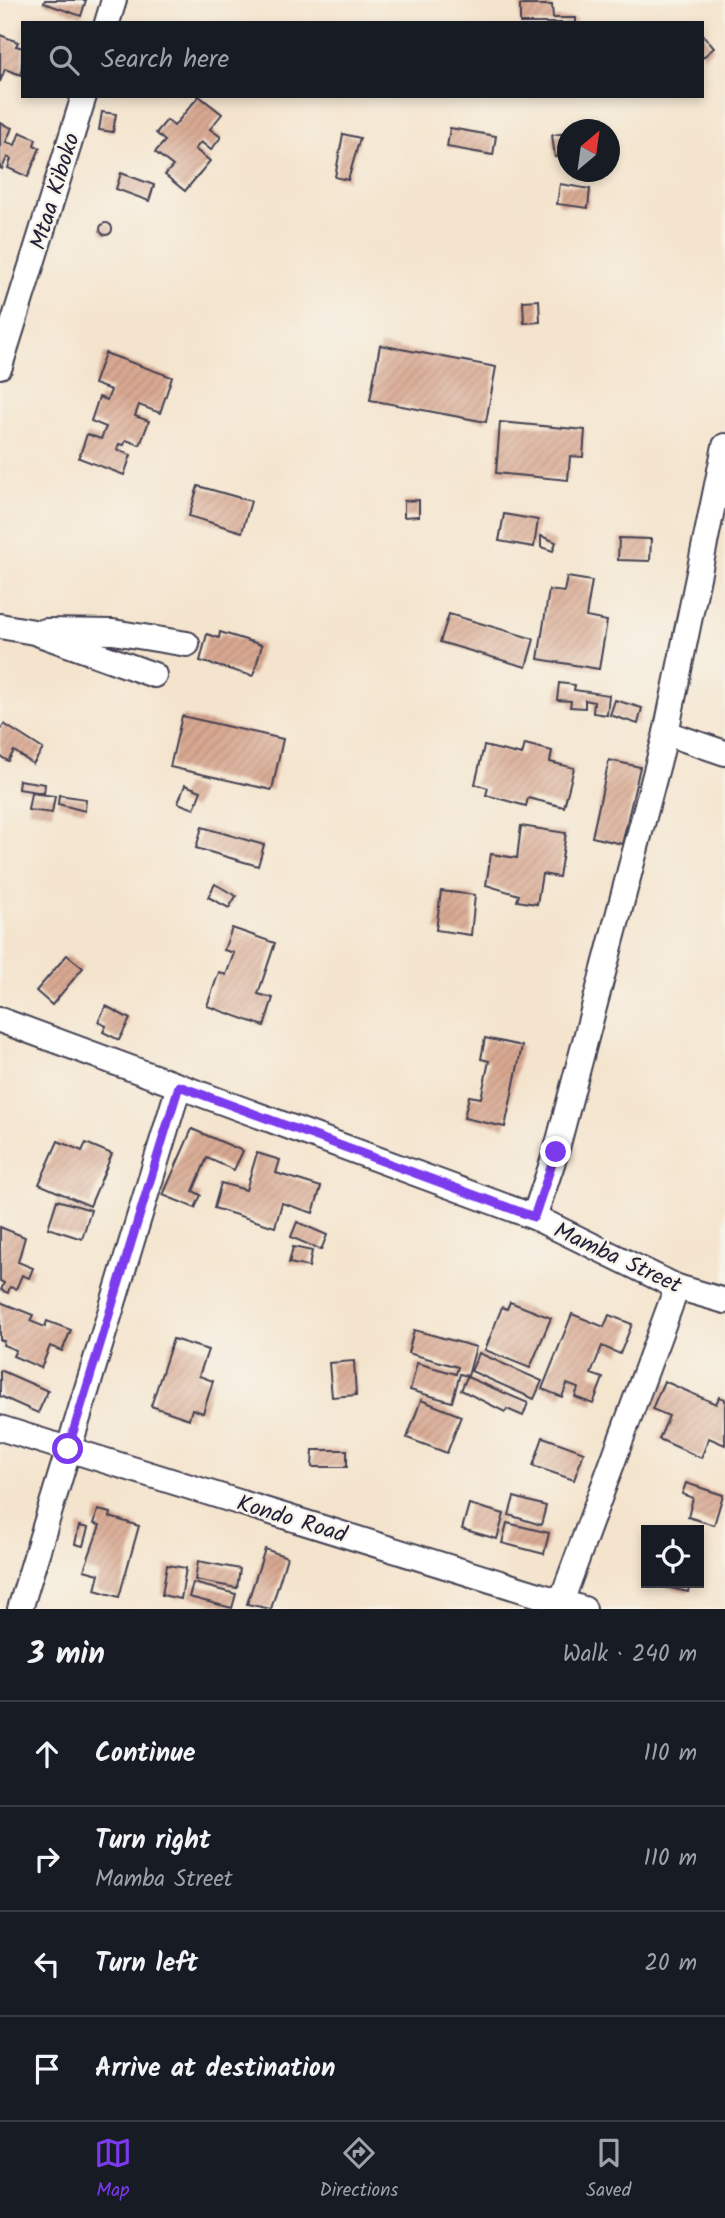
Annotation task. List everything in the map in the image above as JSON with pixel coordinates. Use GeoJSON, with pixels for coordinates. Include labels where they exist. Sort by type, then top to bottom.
{"type":"FeatureCollection","features":[{"type":"Feature","properties":{"kind":"street"},"geometry":{"type":"LineString","coordinates":[[108,21],[114,0]]}},
{"type":"Feature","properties":{"kind":"street","name":"Mtaa Kiboko"},"geometry":{"type":"LineString","coordinates":[[0,366],[83,98]]}},
{"type":"Feature","properties":{"kind":"street"},"geometry":{"type":"LineString","coordinates":[[534,1217],[556,1152],[666,733],[725,446]]}},
{"type":"Feature","properties":{"kind":"street"},"geometry":{"type":"LineString","coordinates":[[0,625],[34,632],[154,675]]}},
{"type":"Feature","properties":{"kind":"street"},"geometry":{"type":"LineString","coordinates":[[34,632],[113,632],[187,644]]}},
{"type":"Feature","properties":{"kind":"street"},"geometry":{"type":"LineString","coordinates":[[666,733],[725,753]]}},
{"type":"Feature","properties":{"kind":"street","name":"Mamba Street"},"geometry":{"type":"LineString","coordinates":[[0,1020],[534,1217],[677,1287],[725,1301]]}},
{"type":"Feature","properties":{"kind":"street"},"geometry":{"type":"LineString","coordinates":[[20,1609],[179,1086]]}},
{"type":"Feature","properties":{"kind":"street"},"geometry":{"type":"LineString","coordinates":[[573,1605],[677,1287]]}},
{"type":"Feature","properties":{"kind":"street","name":"Kondo Road"},"geometry":{"type":"LineString","coordinates":[[0,1428],[573,1605]]}},
{"type":"Feature","properties":{"kind":"building"},"geometry":{"type":"Polygon","coordinates":[[[45,0],[86,0],[81,16],[44,3],[45,0]]]}},
{"type":"Feature","properties":{"kind":"building"},"geometry":{"type":"Polygon","coordinates":[[[520,5],[552,5],[553,18],[576,18],[576,21],[520,21],[520,5]]]}},
{"type":"Feature","properties":{"kind":"building"},"geometry":{"type":"Polygon","coordinates":[[[0,35],[18,42],[16,46],[21,47],[21,75],[5,69],[0,82],[0,35]]]}},
{"type":"Feature","properties":{"kind":"building"},"geometry":{"type":"Polygon","coordinates":[[[704,36],[714,48],[704,56],[704,36]]]}},
{"type":"Feature","properties":{"kind":"building"},"geometry":{"type":"Polygon","coordinates":[[[197,98],[202,98],[222,114],[210,129],[221,137],[211,150],[201,142],[195,149],[210,161],[185,191],[165,175],[173,166],[155,152],[165,141],[156,133],[167,120],[174,126],[197,98]]]}},
{"type":"Feature","properties":{"kind":"building"},"geometry":{"type":"Polygon","coordinates":[[[102,112],[116,114],[113,132],[99,130],[102,112]]]}},
{"type":"Feature","properties":{"kind":"building"},"geometry":{"type":"Polygon","coordinates":[[[0,123],[12,128],[6,142],[15,145],[20,132],[36,139],[34,145],[40,148],[28,177],[8,168],[11,159],[7,157],[2,169],[0,168],[0,123]]]}},
{"type":"Feature","properties":{"kind":"building"},"geometry":{"type":"Polygon","coordinates":[[[450,128],[496,136],[493,155],[447,147],[450,128]]]}},
{"type":"Feature","properties":{"kind":"building"},"geometry":{"type":"Polygon","coordinates":[[[343,134],[360,138],[348,180],[335,177],[343,134]]]}},
{"type":"Feature","properties":{"kind":"building"},"geometry":{"type":"Polygon","coordinates":[[[557,134],[557,157],[555,157],[552,135],[557,134]]]}},
{"type":"Feature","properties":{"kind":"building"},"geometry":{"type":"Polygon","coordinates":[[[121,173],[154,185],[149,201],[116,189],[121,173]]]}},
{"type":"Feature","properties":{"kind":"building"},"geometry":{"type":"Polygon","coordinates":[[[560,184],[590,189],[588,208],[557,204],[560,184]]]}},
{"type":"Feature","properties":{"kind":"building"},"geometry":{"type":"Polygon","coordinates":[[[106,223],[112,229],[106,235],[100,229],[106,223]]]}},
{"type":"Feature","properties":{"kind":"building"},"geometry":{"type":"Polygon","coordinates":[[[539,300],[540,322],[524,323],[523,301],[539,300]]]}},
{"type":"Feature","properties":{"kind":"building"},"geometry":{"type":"Polygon","coordinates":[[[380,345],[496,367],[486,422],[370,400],[380,345]]]}},
{"type":"Feature","properties":{"kind":"building"},"geometry":{"type":"Polygon","coordinates":[[[105,353],[172,377],[160,413],[139,405],[135,416],[149,421],[140,445],[126,440],[124,445],[119,444],[117,450],[131,455],[124,475],[79,458],[87,434],[101,439],[106,427],[91,421],[99,397],[107,400],[111,390],[94,384],[105,353]]]}},
{"type":"Feature","properties":{"kind":"building"},"geometry":{"type":"Polygon","coordinates":[[[500,422],[585,430],[583,457],[570,456],[568,480],[496,473],[500,422]]]}},
{"type":"Feature","properties":{"kind":"building"},"geometry":{"type":"Polygon","coordinates":[[[198,486],[251,501],[242,532],[189,516],[198,486]]]}},
{"type":"Feature","properties":{"kind":"building"},"geometry":{"type":"Polygon","coordinates":[[[419,500],[419,516],[404,517],[404,501],[419,500]]]}},
{"type":"Feature","properties":{"kind":"building"},"geometry":{"type":"Polygon","coordinates":[[[504,514],[538,520],[534,547],[499,541],[504,514]]]}},
{"type":"Feature","properties":{"kind":"building"},"geometry":{"type":"Polygon","coordinates":[[[541,536],[556,542],[553,551],[541,547],[541,536]]]}},
{"type":"Feature","properties":{"kind":"building"},"geometry":{"type":"Polygon","coordinates":[[[619,538],[651,539],[650,561],[618,560],[619,538]]]}},
{"type":"Feature","properties":{"kind":"building"},"geometry":{"type":"Polygon","coordinates":[[[567,577],[592,581],[586,617],[607,621],[599,669],[538,659],[549,590],[564,592],[567,577]]]}},
{"type":"Feature","properties":{"kind":"building"},"geometry":{"type":"Polygon","coordinates":[[[449,614],[534,639],[526,667],[440,642],[449,614]]]}},
{"type":"Feature","properties":{"kind":"building"},"geometry":{"type":"Polygon","coordinates":[[[220,632],[262,645],[253,676],[200,661],[207,634],[219,638],[220,632]]]}},
{"type":"Feature","properties":{"kind":"building"},"geometry":{"type":"Polygon","coordinates":[[[559,683],[575,685],[574,690],[609,695],[607,715],[593,713],[594,702],[585,700],[585,708],[570,707],[571,701],[557,700],[559,683]]]}},
{"type":"Feature","properties":{"kind":"building"},"geometry":{"type":"Polygon","coordinates":[[[615,700],[642,708],[638,724],[610,715],[615,700]]]}},
{"type":"Feature","properties":{"kind":"building"},"geometry":{"type":"Polygon","coordinates":[[[182,716],[283,739],[272,790],[170,767],[182,716]]]}},
{"type":"Feature","properties":{"kind":"building"},"geometry":{"type":"Polygon","coordinates":[[[4,724],[43,749],[33,764],[14,751],[8,761],[0,756],[0,730],[4,724]]]}},
{"type":"Feature","properties":{"kind":"building"},"geometry":{"type":"Polygon","coordinates":[[[525,744],[552,751],[550,762],[574,768],[564,807],[528,798],[526,806],[486,795],[488,788],[475,784],[484,746],[522,755],[525,744]]]}},
{"type":"Feature","properties":{"kind":"building"},"geometry":{"type":"Polygon","coordinates":[[[609,760],[640,767],[622,844],[592,837],[609,760]]]}},
{"type":"Feature","properties":{"kind":"building"},"geometry":{"type":"Polygon","coordinates":[[[19,780],[45,784],[44,793],[18,789],[19,780]]]}},
{"type":"Feature","properties":{"kind":"building"},"geometry":{"type":"Polygon","coordinates":[[[185,785],[201,791],[194,809],[178,803],[185,785]]]}},
{"type":"Feature","properties":{"kind":"building"},"geometry":{"type":"Polygon","coordinates":[[[31,793],[55,796],[52,813],[28,810],[31,793]]]}},
{"type":"Feature","properties":{"kind":"building"},"geometry":{"type":"Polygon","coordinates":[[[59,795],[86,799],[85,811],[58,804],[59,795]]]}},
{"type":"Feature","properties":{"kind":"building"},"geometry":{"type":"Polygon","coordinates":[[[521,826],[566,833],[559,877],[542,874],[537,904],[517,901],[519,895],[486,885],[491,854],[517,858],[521,826]]]}},
{"type":"Feature","properties":{"kind":"building"},"geometry":{"type":"Polygon","coordinates":[[[202,827],[264,845],[258,866],[196,848],[202,827]]]}},
{"type":"Feature","properties":{"kind":"building"},"geometry":{"type":"Polygon","coordinates":[[[215,884],[236,896],[229,908],[208,897],[215,884]]]}},
{"type":"Feature","properties":{"kind":"building"},"geometry":{"type":"Polygon","coordinates":[[[441,891],[475,895],[471,935],[436,930],[441,891]]]}},
{"type":"Feature","properties":{"kind":"building"},"geometry":{"type":"Polygon","coordinates":[[[232,928],[275,943],[258,994],[273,998],[264,1026],[207,1006],[219,972],[226,975],[234,953],[224,950],[232,928]]]}},
{"type":"Feature","properties":{"kind":"building"},"geometry":{"type":"Polygon","coordinates":[[[67,955],[83,968],[52,1005],[36,991],[67,955]]]}},
{"type":"Feature","properties":{"kind":"building"},"geometry":{"type":"Polygon","coordinates":[[[106,1006],[130,1019],[119,1040],[103,1032],[106,1026],[98,1022],[106,1006]]]}},
{"type":"Feature","properties":{"kind":"building"},"geometry":{"type":"Polygon","coordinates":[[[485,1038],[522,1046],[505,1127],[464,1118],[469,1096],[481,1098],[489,1061],[481,1059],[485,1038]]]}},
{"type":"Feature","properties":{"kind":"building"},"geometry":{"type":"Polygon","coordinates":[[[192,1129],[243,1151],[234,1170],[207,1158],[193,1191],[201,1195],[195,1208],[163,1195],[192,1129]]]}},
{"type":"Feature","properties":{"kind":"building"},"geometry":{"type":"Polygon","coordinates":[[[58,1141],[82,1151],[86,1143],[112,1154],[90,1206],[39,1184],[58,1141]]]}},
{"type":"Feature","properties":{"kind":"building"},"geometry":{"type":"Polygon","coordinates":[[[257,1153],[280,1160],[276,1173],[321,1187],[313,1213],[282,1203],[275,1227],[214,1208],[221,1183],[246,1190],[257,1153]]]}},
{"type":"Feature","properties":{"kind":"building"},"geometry":{"type":"Polygon","coordinates":[[[57,1200],[91,1210],[82,1239],[48,1228],[57,1200]]]}},
{"type":"Feature","properties":{"kind":"building"},"geometry":{"type":"Polygon","coordinates":[[[297,1222],[327,1235],[321,1250],[291,1237],[297,1222]]]}},
{"type":"Feature","properties":{"kind":"building"},"geometry":{"type":"Polygon","coordinates":[[[0,1227],[25,1237],[18,1262],[33,1268],[29,1278],[22,1275],[16,1289],[10,1287],[8,1293],[1,1290],[4,1283],[0,1281],[0,1227]]]}},
{"type":"Feature","properties":{"kind":"building"},"geometry":{"type":"Polygon","coordinates":[[[293,1247],[312,1251],[309,1267],[289,1263],[293,1247]]]}},
{"type":"Feature","properties":{"kind":"building"},"geometry":{"type":"Polygon","coordinates":[[[0,1302],[33,1315],[30,1321],[45,1327],[47,1321],[71,1330],[62,1351],[50,1346],[41,1368],[13,1356],[16,1350],[3,1345],[4,1341],[0,1340],[0,1302]]]}},
{"type":"Feature","properties":{"kind":"building"},"geometry":{"type":"Polygon","coordinates":[[[510,1302],[551,1318],[530,1368],[485,1350],[502,1307],[507,1309],[510,1302]]]}},
{"type":"Feature","properties":{"kind":"building"},"geometry":{"type":"Polygon","coordinates":[[[572,1314],[604,1327],[609,1315],[632,1324],[620,1354],[602,1346],[591,1374],[603,1378],[593,1404],[575,1397],[578,1388],[567,1384],[562,1397],[542,1389],[572,1314]]]}},
{"type":"Feature","properties":{"kind":"building"},"geometry":{"type":"Polygon","coordinates":[[[414,1330],[476,1347],[468,1376],[460,1374],[452,1402],[410,1390],[417,1363],[456,1374],[458,1367],[408,1353],[414,1330]]]}},
{"type":"Feature","properties":{"kind":"building"},"geometry":{"type":"Polygon","coordinates":[[[173,1339],[208,1350],[199,1376],[213,1381],[203,1413],[192,1409],[189,1419],[151,1406],[173,1339]]]}},
{"type":"Feature","properties":{"kind":"building"},"geometry":{"type":"Polygon","coordinates":[[[479,1353],[542,1381],[534,1399],[471,1371],[479,1353]]]}},
{"type":"Feature","properties":{"kind":"building"},"geometry":{"type":"Polygon","coordinates":[[[354,1361],[356,1395],[332,1397],[329,1363],[354,1361]]]}},
{"type":"Feature","properties":{"kind":"building"},"geometry":{"type":"Polygon","coordinates":[[[0,1370],[48,1391],[38,1413],[0,1396],[0,1370]]]}},
{"type":"Feature","properties":{"kind":"building"},"geometry":{"type":"Polygon","coordinates":[[[467,1377],[528,1403],[523,1416],[507,1409],[505,1412],[461,1390],[467,1377]]]}},
{"type":"Feature","properties":{"kind":"building"},"geometry":{"type":"Polygon","coordinates":[[[664,1381],[716,1404],[719,1397],[725,1399],[725,1445],[709,1438],[701,1458],[659,1439],[669,1416],[652,1409],[664,1381]]]}},
{"type":"Feature","properties":{"kind":"building"},"geometry":{"type":"Polygon","coordinates":[[[421,1400],[461,1416],[447,1453],[407,1438],[421,1400]]]}},
{"type":"Feature","properties":{"kind":"building"},"geometry":{"type":"Polygon","coordinates":[[[543,1437],[584,1452],[574,1480],[533,1466],[543,1437]]]}},
{"type":"Feature","properties":{"kind":"building"},"geometry":{"type":"Polygon","coordinates":[[[313,1450],[347,1450],[347,1467],[312,1467],[313,1450]]]}},
{"type":"Feature","properties":{"kind":"building"},"geometry":{"type":"Polygon","coordinates":[[[686,1483],[723,1495],[714,1525],[688,1517],[693,1498],[682,1494],[686,1483]]]}},
{"type":"Feature","properties":{"kind":"building"},"geometry":{"type":"Polygon","coordinates":[[[514,1497],[546,1506],[541,1525],[509,1515],[514,1497]]]}},
{"type":"Feature","properties":{"kind":"building"},"geometry":{"type":"Polygon","coordinates":[[[469,1504],[504,1514],[497,1539],[462,1529],[469,1504]]]}},
{"type":"Feature","properties":{"kind":"building"},"geometry":{"type":"Polygon","coordinates":[[[98,1510],[111,1513],[110,1517],[139,1526],[119,1597],[95,1590],[99,1574],[84,1570],[100,1525],[94,1524],[98,1510]]]}},
{"type":"Feature","properties":{"kind":"building"},"geometry":{"type":"Polygon","coordinates":[[[507,1523],[549,1533],[544,1554],[502,1543],[507,1523]]]}},
{"type":"Feature","properties":{"kind":"building"},"geometry":{"type":"Polygon","coordinates":[[[79,1526],[88,1528],[83,1546],[75,1544],[79,1526]]]}},
{"type":"Feature","properties":{"kind":"building"},"geometry":{"type":"Polygon","coordinates":[[[265,1549],[287,1557],[271,1609],[247,1604],[265,1549]]]}},
{"type":"Feature","properties":{"kind":"building"},"geometry":{"type":"Polygon","coordinates":[[[198,1561],[240,1569],[237,1588],[195,1580],[198,1561]]]}},
{"type":"Feature","properties":{"kind":"building"},"geometry":{"type":"Polygon","coordinates":[[[167,1565],[186,1568],[181,1599],[162,1595],[167,1565]]]}},
{"type":"Feature","properties":{"kind":"building"},"geometry":{"type":"Polygon","coordinates":[[[193,1583],[236,1594],[232,1608],[189,1597],[193,1583]]]}},
{"type":"Feature","properties":{"kind":"building"},"geometry":{"type":"Polygon","coordinates":[[[670,1588],[689,1588],[688,1592],[670,1588]]]}},
{"type":"Feature","properties":{"kind":"route"},"geometry":{"type":"LineString","coordinates":[[68,1449],[179,1086],[534,1217],[556,1152]]}}]}
